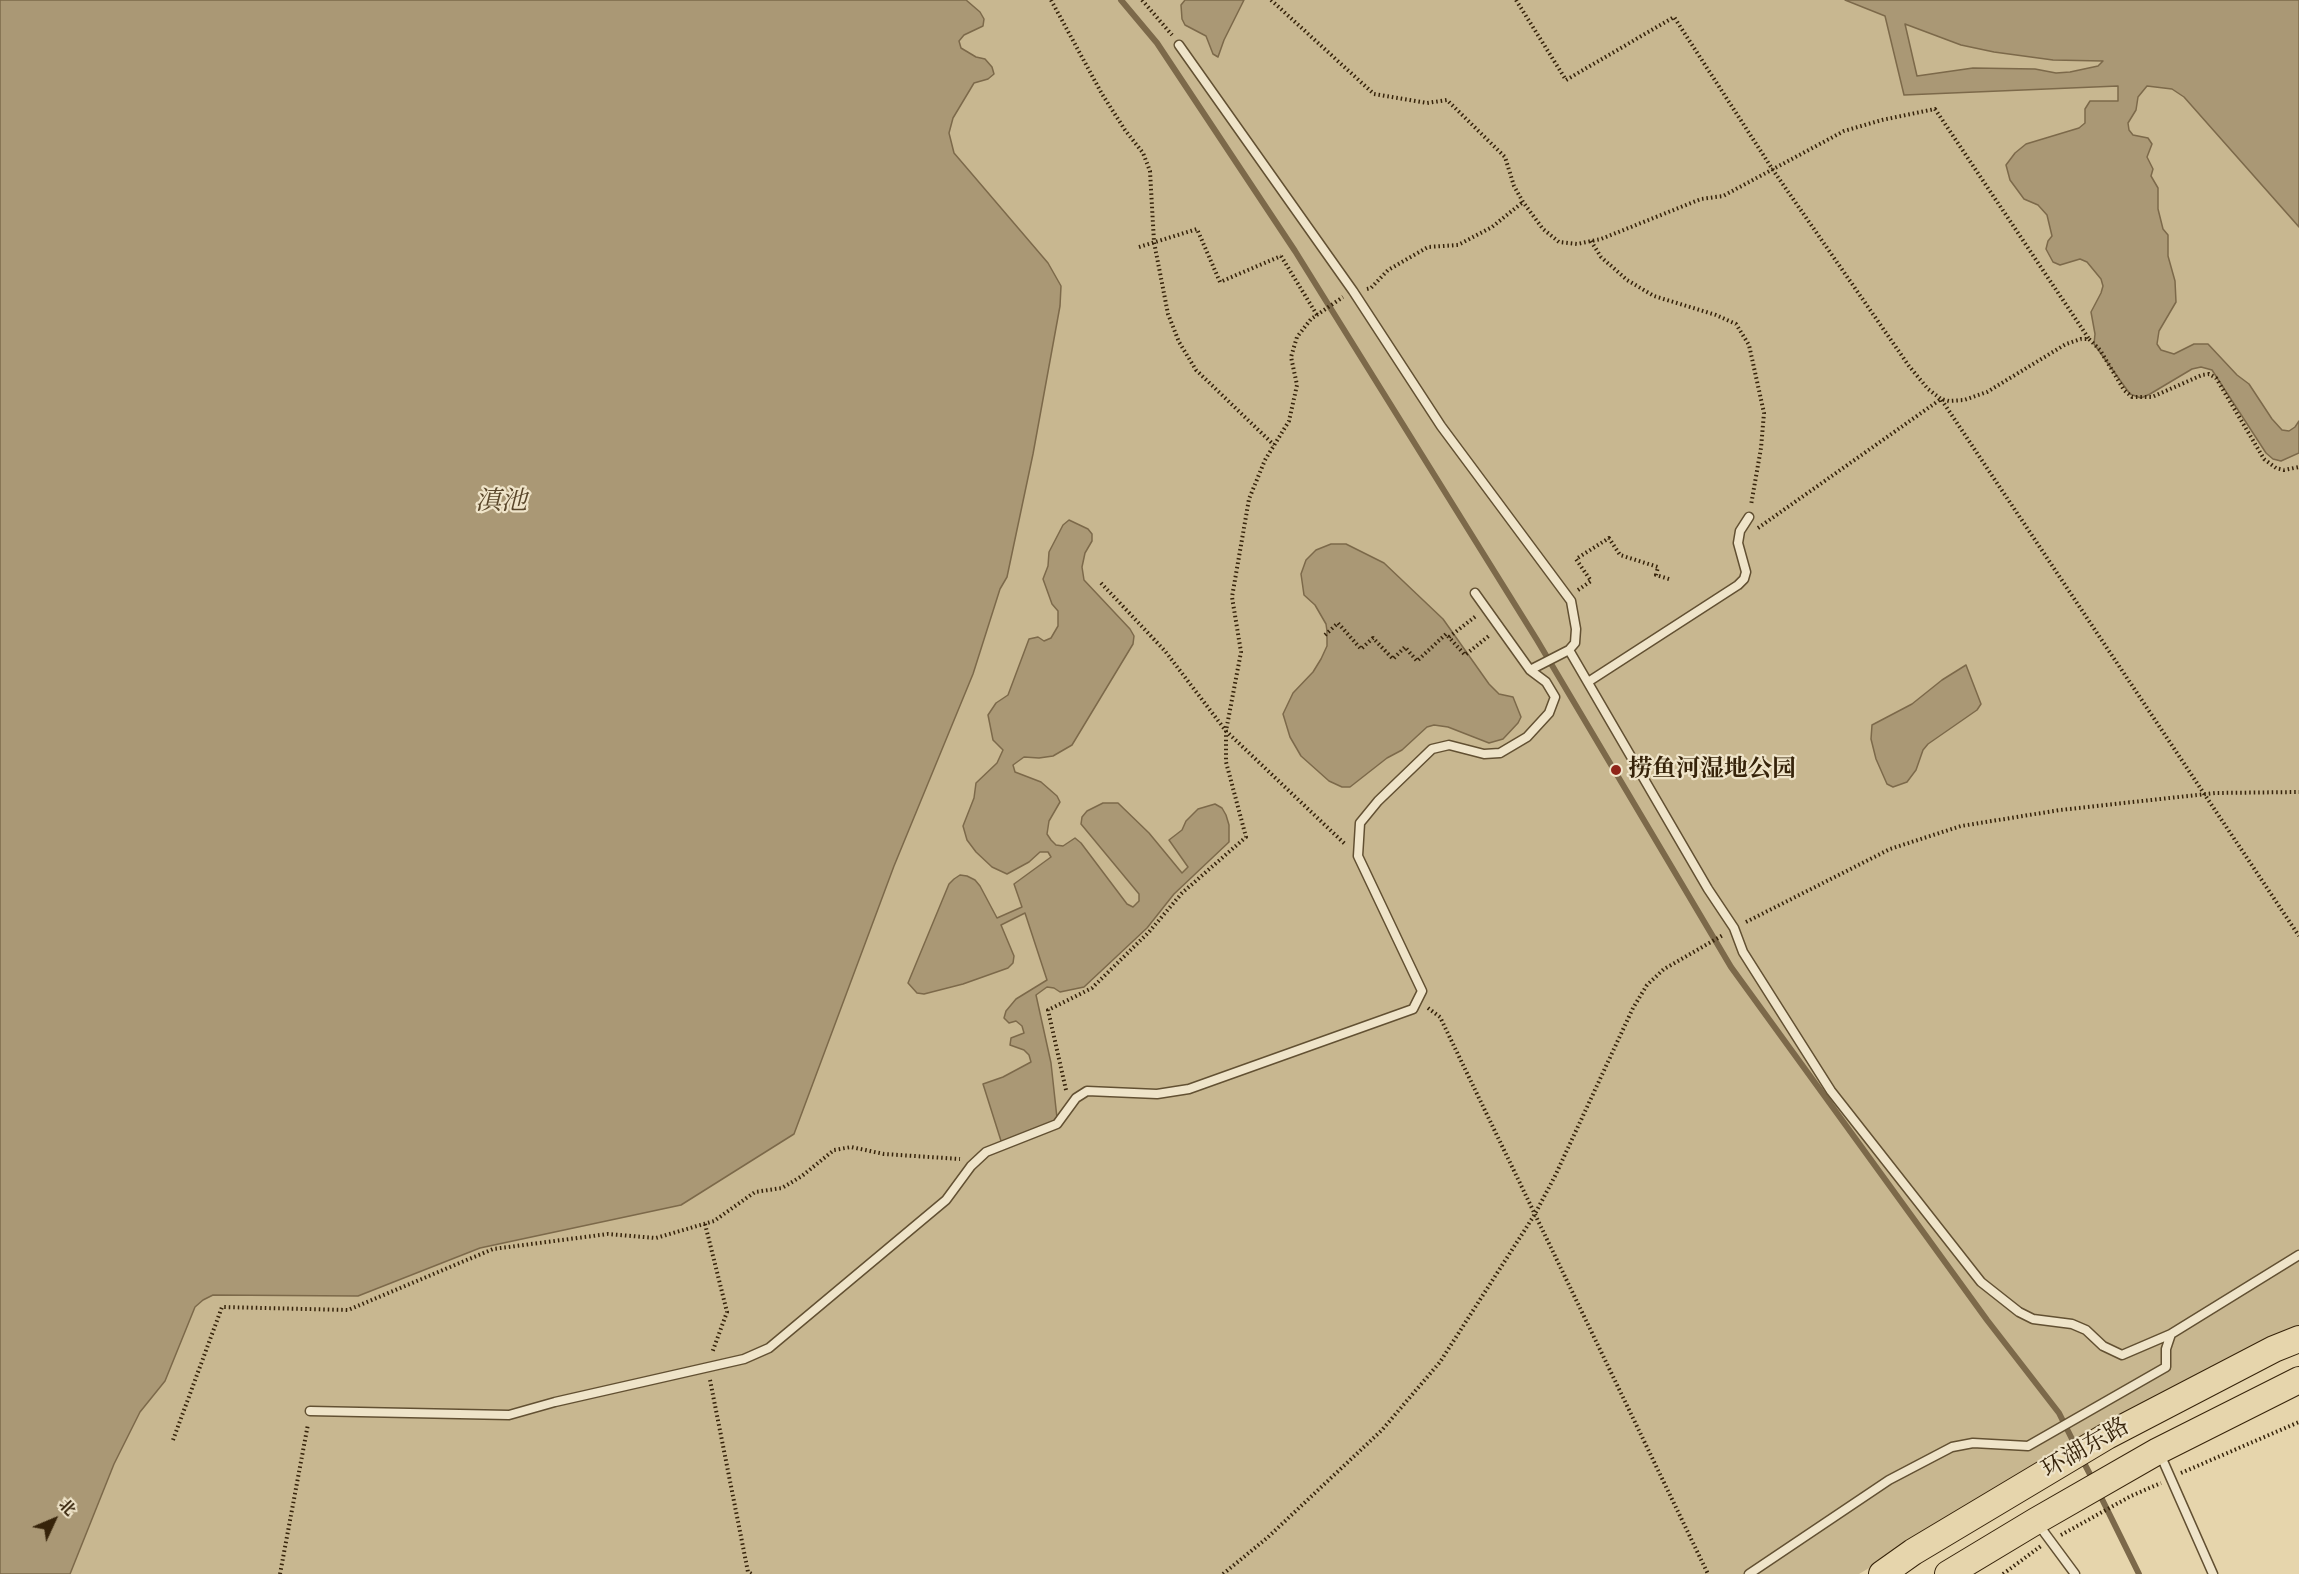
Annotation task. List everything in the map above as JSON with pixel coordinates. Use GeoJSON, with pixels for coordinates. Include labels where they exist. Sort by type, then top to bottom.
{"type":"FeatureCollection","features":[{"type":"Feature","properties":{"kind":"main road","name":"环湖东路"},"geometry":{"type":"LineString","coordinates":[[1882,1574],[1913,1552],[2107,1436],[2299,1339]]}},
{"type":"Feature","properties":{"kind":"main road","name":"环湖东路"},"geometry":{"type":"LineString","coordinates":[[1948,1574],[2043,1531],[2075,1498],[2158,1451],[2299,1380]]}},
{"type":"Feature","properties":{"kind":"lane"},"geometry":{"type":"LineString","coordinates":[[1179,45],[1353,291],[1441,426],[1571,601],[1576,629],[1575,643],[1569,650],[1534,668]]}},
{"type":"Feature","properties":{"kind":"lane"},"geometry":{"type":"LineString","coordinates":[[1588,682],[1744,579],[1746,572],[1738,543],[1740,531],[1749,518]]}},
{"type":"Feature","properties":{"kind":"lane"},"geometry":{"type":"LineString","coordinates":[[310,1411],[509,1415],[555,1402],[744,1359],[769,1348],[946,1200],[971,1166],[986,1152],[1057,1124],[1076,1098],[1086,1091],[1157,1094],[1189,1089],[1413,1009],[1422,991],[1358,856],[1360,823],[1378,801],[1432,749],[1449,745],[1484,754],[1500,753],[1527,737],[1549,713],[1555,697],[1546,682],[1500,627],[1475,592]]}},
{"type":"Feature","properties":{"kind":"lane"},"geometry":{"type":"LineString","coordinates":[[1569,650],[1743,952],[1831,1091],[1981,1282],[2019,1312],[2032,1319],[2072,1324],[2086,1330],[2103,1346],[2122,1355],[2171,1334],[2299,1255]]}},
{"type":"Feature","properties":{"kind":"lane"},"geometry":{"type":"LineString","coordinates":[[1749,1574],[1889,1480],[1952,1447],[1973,1443],[2028,1446],[2166,1367],[2166,1349],[2171,1334]]}},
{"type":"Feature","properties":{"kind":"lane"},"geometry":{"type":"LineString","coordinates":[[2158,1451],[2213,1574]]}},
{"type":"Feature","properties":{"kind":"lane"},"geometry":{"type":"LineString","coordinates":[[2043,1531],[2076,1574]]}},
{"type":"Feature","properties":{"kind":"path"},"geometry":{"type":"LineString","coordinates":[[1051,0],[1102,94],[1143,153],[1150,171],[1154,242],[1168,314],[1179,342],[1196,370],[1274,446]]}},
{"type":"Feature","properties":{"kind":"path"},"geometry":{"type":"LineString","coordinates":[[1142,0],[1166,26],[1179,45]]}},
{"type":"Feature","properties":{"kind":"path"},"geometry":{"type":"LineString","coordinates":[[1271,0],[1374,94],[1427,103],[1447,100],[1505,158],[1514,186],[1523,202],[1543,230],[1559,242],[1577,244],[1601,239],[1701,199],[1723,196],[1844,131],[1935,109],[2089,339],[2100,350],[2124,390],[2132,397],[2152,397],[2209,374],[2216,378],[2264,459],[2276,468],[2284,470],[2299,467]]}},
{"type":"Feature","properties":{"kind":"path"},"geometry":{"type":"LineString","coordinates":[[1516,0],[1566,80],[1674,17],[1773,170],[1922,383],[1941,399],[2299,936]]}},
{"type":"Feature","properties":{"kind":"path"},"geometry":{"type":"LineString","coordinates":[[1353,291],[1371,288],[1388,270],[1428,247],[1458,245],[1492,227],[1523,202]]}},
{"type":"Feature","properties":{"kind":"path"},"geometry":{"type":"LineString","coordinates":[[1139,247],[1197,229],[1220,282],[1281,256],[1319,314]]}},
{"type":"Feature","properties":{"kind":"path"},"geometry":{"type":"LineString","coordinates":[[1591,241],[1601,257],[1627,279],[1654,296],[1716,315],[1736,324],[1749,345],[1764,413],[1761,448],[1749,518]]}},
{"type":"Feature","properties":{"kind":"path"},"geometry":{"type":"LineString","coordinates":[[1076,1098],[1065,1090],[1048,1010],[1092,988],[1149,932],[1182,892],[1246,837],[1226,762],[1226,731],[1242,652],[1232,597],[1247,510],[1261,470],[1289,420],[1297,385],[1292,357],[1297,337],[1311,319],[1344,297]]}},
{"type":"Feature","properties":{"kind":"path"},"geometry":{"type":"LineString","coordinates":[[1941,399],[1949,402],[1964,400],[1987,392],[2066,344],[2089,339]]}},
{"type":"Feature","properties":{"kind":"path"},"geometry":{"type":"LineString","coordinates":[[1738,543],[1941,399]]}},
{"type":"Feature","properties":{"kind":"path"},"geometry":{"type":"LineString","coordinates":[[1577,591],[1591,581],[1576,560],[1609,538],[1620,555],[1658,567],[1656,575],[1669,579]]}},
{"type":"Feature","properties":{"kind":"path"},"geometry":{"type":"LineString","coordinates":[[1101,584],[1165,651],[1226,731],[1358,856]]}},
{"type":"Feature","properties":{"kind":"path"},"geometry":{"type":"LineString","coordinates":[[1449,637],[1458,628],[1487,609]]}},
{"type":"Feature","properties":{"kind":"path"},"geometry":{"type":"LineString","coordinates":[[1325,635],[1338,623],[1361,649],[1373,638],[1393,659],[1405,647],[1417,661],[1446,634],[1465,655],[1500,627]]}},
{"type":"Feature","properties":{"kind":"path"},"geometry":{"type":"LineString","coordinates":[[1222,1574],[1267,1538],[1382,1430],[1440,1362],[1535,1214],[1633,1008],[1647,985],[1664,969],[1732,930],[1890,849],[1961,826],[2060,810],[2203,794],[2299,792]]}},
{"type":"Feature","properties":{"kind":"path"},"geometry":{"type":"LineString","coordinates":[[1418,1000],[1440,1017],[1708,1574]]}},
{"type":"Feature","properties":{"kind":"path"},"geometry":{"type":"LineString","coordinates":[[173,1440],[222,1307],[348,1310],[493,1249],[608,1234],[656,1239],[714,1221],[755,1192],[782,1188],[802,1176],[834,1150],[850,1147],[896,1155],[979,1159]]}},
{"type":"Feature","properties":{"kind":"path"},"geometry":{"type":"LineString","coordinates":[[705,1224],[727,1312],[707,1368],[750,1573]]}},
{"type":"Feature","properties":{"kind":"path"},"geometry":{"type":"LineString","coordinates":[[280,1574],[310,1411]]}},
{"type":"Feature","properties":{"kind":"path"},"geometry":{"type":"LineString","coordinates":[[2003,1574],[2043,1531],[2131,1496],[2299,1422]]}},
{"type":"Feature","properties":{"kind":"shaded area","name":"捞鱼河湿地公园"},"geometry":{"type":"Polygon","coordinates":[[[966,0],[1845,0],[1961,45],[1994,52],[2053,60],[2299,62],[2299,1327],[1982,1501],[1859,1574],[70,1574],[114,1464],[140,1412],[165,1381],[195,1307],[203,1300],[213,1295],[358,1296],[480,1248],[681,1205],[894,866],[973,674],[1000,589],[1007,577],[1048,263],[954,153],[949,133],[953,118],[974,83],[988,79],[985,59],[976,57],[961,48],[959,41],[964,35],[983,26],[984,19],[980,12],[966,0]]]}},
{"type":"Feature","properties":{"kind":"water","name":"滇池"},"geometry":{"type":"Polygon","coordinates":[[[0,0],[966,0],[980,12],[984,19],[983,26],[964,35],[959,41],[961,48],[976,57],[985,59],[992,67],[994,74],[988,79],[974,83],[953,118],[949,133],[954,153],[1048,263],[1061,286],[1060,306],[1033,454],[1007,577],[1000,589],[973,674],[894,866],[794,1134],[681,1205],[480,1248],[358,1296],[213,1295],[203,1300],[195,1307],[165,1381],[140,1412],[114,1464],[70,1574],[0,1574],[0,0]]]}},
{"type":"Feature","properties":{"kind":"water"},"geometry":{"type":"Polygon","coordinates":[[[1185,0],[1244,0],[1218,57],[1213,54],[1206,36],[1185,25],[1181,5],[1185,0]]]}},
{"type":"Feature","properties":{"kind":"water"},"geometry":{"type":"Polygon","coordinates":[[[1845,0],[2299,0],[2299,227],[2184,97],[2172,89],[2147,86],[2138,97],[2136,110],[2128,123],[2133,135],[2148,138],[2152,144],[2147,157],[2153,169],[2151,176],[2158,188],[2158,209],[2163,229],[2168,235],[2168,256],[2175,281],[2176,302],[2159,331],[2157,344],[2161,350],[2174,354],[2194,344],[2208,344],[2237,375],[2249,384],[2282,430],[2289,431],[2299,421],[2299,453],[2281,461],[2273,459],[2266,453],[2212,370],[2201,367],[2192,369],[2141,398],[2130,394],[2094,344],[2095,334],[2091,312],[2101,293],[2103,286],[2101,279],[2087,262],[2080,259],[2060,265],[2053,262],[2046,249],[2052,236],[2047,215],[2038,205],[2024,199],[2010,180],[2006,165],[2015,153],[2026,144],[2079,128],[2085,123],[2085,109],[2090,101],[2118,101],[2118,86],[1904,95],[1885,16],[1845,0]],[[1905,24],[1917,76],[1973,68],[2070,72],[2098,66],[2103,61],[2053,60],[1961,45],[1905,24]]]}},
{"type":"Feature","properties":{"kind":"water"},"geometry":{"type":"Polygon","coordinates":[[[1069,520],[1088,529],[1092,534],[1092,541],[1085,553],[1082,567],[1084,580],[1130,629],[1134,636],[1133,644],[1072,745],[1053,756],[1024,757],[1013,765],[1015,772],[1041,782],[1057,796],[1060,802],[1049,821],[1047,834],[1051,840],[1056,845],[1063,846],[1075,838],[1127,904],[1133,907],[1139,901],[1139,894],[1081,824],[1082,817],[1087,811],[1103,803],[1118,803],[1149,833],[1182,873],[1188,867],[1169,840],[1182,830],[1186,821],[1198,809],[1215,804],[1222,808],[1229,825],[1229,842],[1174,894],[1147,928],[1084,987],[1060,992],[1047,987],[1036,995],[1051,1063],[1057,1118],[1051,1125],[1002,1144],[983,1084],[1003,1077],[1031,1062],[1024,1050],[1010,1045],[1011,1038],[1024,1033],[1022,1026],[1016,1021],[1009,1023],[1004,1018],[1006,1011],[1016,999],[1047,980],[1025,913],[1001,925],[1014,956],[1013,963],[1008,968],[963,984],[924,994],[917,993],[908,983],[949,884],[954,879],[960,875],[975,880],[997,918],[1022,907],[1014,884],[1051,857],[1048,852],[1040,852],[1029,862],[1007,874],[992,867],[976,852],[967,840],[963,826],[974,798],[976,783],[997,763],[1003,750],[993,740],[988,715],[996,703],[1008,695],[1029,639],[1038,637],[1044,641],[1051,638],[1058,626],[1058,611],[1052,604],[1043,579],[1048,566],[1049,552],[1063,525],[1069,520]]]}},
{"type":"Feature","properties":{"kind":"water"},"geometry":{"type":"Polygon","coordinates":[[[1331,544],[1346,544],[1384,563],[1443,619],[1489,684],[1499,694],[1513,697],[1521,717],[1503,739],[1489,743],[1448,727],[1434,725],[1427,727],[1402,750],[1387,758],[1350,787],[1342,787],[1329,781],[1301,756],[1290,737],[1283,714],[1293,693],[1313,672],[1321,659],[1327,646],[1327,631],[1326,624],[1315,605],[1304,595],[1301,574],[1306,560],[1316,550],[1331,544]]]}},
{"type":"Feature","properties":{"kind":"water"},"geometry":{"type":"Polygon","coordinates":[[[1966,665],[1981,704],[1977,710],[1928,744],[1923,750],[1916,770],[1907,782],[1893,787],[1887,784],[1876,759],[1871,739],[1872,725],[1912,704],[1942,680],[1966,665]]]}},
{"type":"Feature","properties":{"kind":"waterway"},"geometry":{"type":"LineString","coordinates":[[1121,0],[1157,43],[1295,251],[1537,640],[1731,967],[1987,1320],[2059,1413],[2076,1447]]}},
{"type":"Feature","properties":{"kind":"waterway"},"geometry":{"type":"LineString","coordinates":[[2082,1459],[2094,1482]]}},
{"type":"Feature","properties":{"kind":"waterway"},"geometry":{"type":"LineString","coordinates":[[2098,1491],[2139,1574]]}},
{"type":"Feature","properties":{"kind":"place","name":"捞鱼河湿地公园"},"geometry":{"type":"Point","coordinates":[1616,770]}}]}
